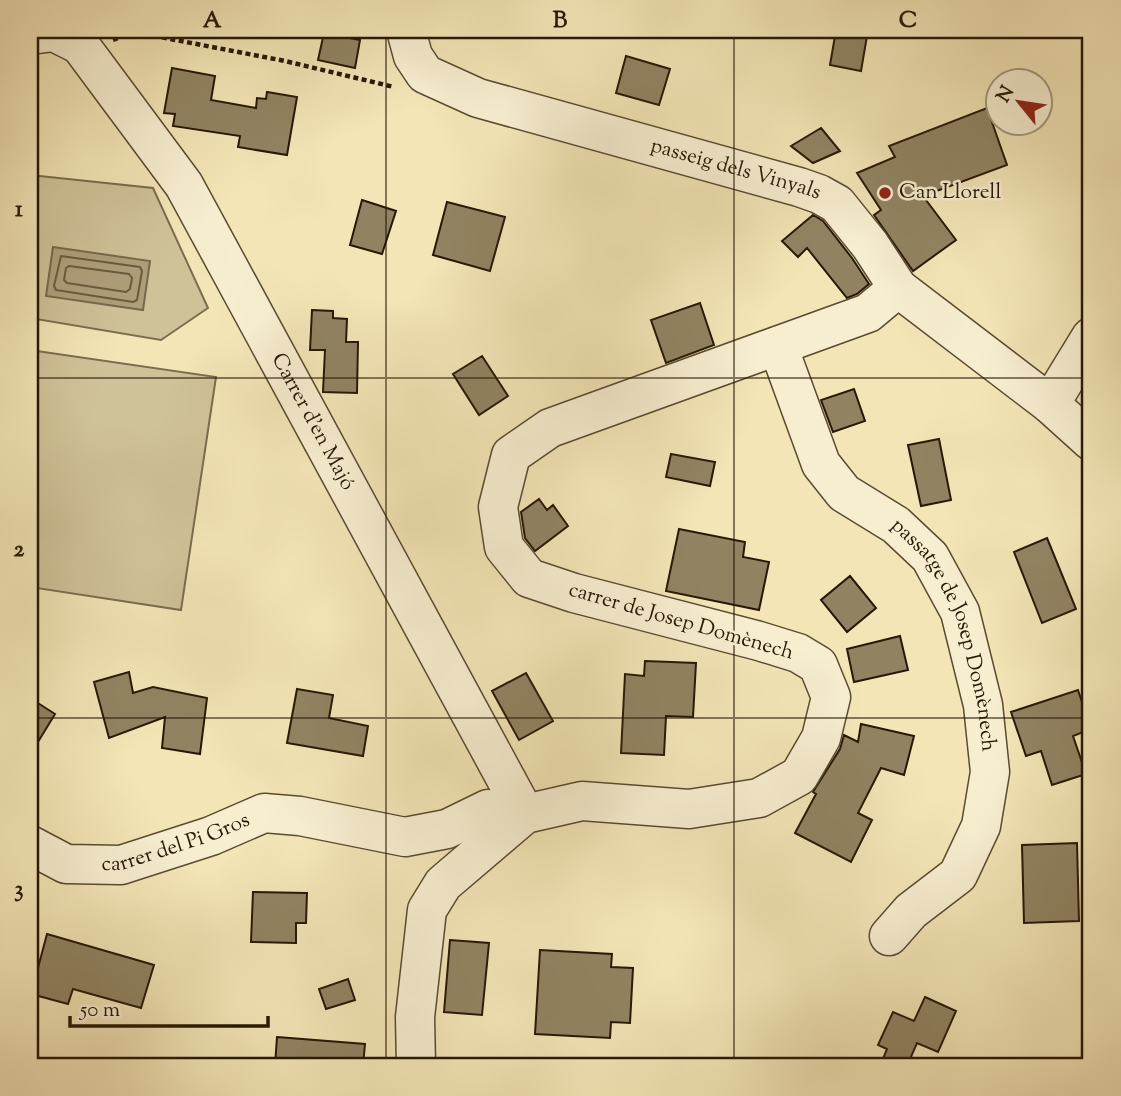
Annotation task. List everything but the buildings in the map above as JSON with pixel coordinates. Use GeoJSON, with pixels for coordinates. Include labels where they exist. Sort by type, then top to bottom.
{"type":"FeatureCollection","features":[{"type":"Feature","properties":{"kind":"street"},"geometry":{"type":"LineString","coordinates":[[406,30],[413,55],[425,74]]}},
{"type":"Feature","properties":{"kind":"street"},"geometry":{"type":"LineString","coordinates":[[30,35],[54,32],[86,43]]}},
{"type":"Feature","properties":{"kind":"street","name":"Carrer d'en Majó"},"geometry":{"type":"LineString","coordinates":[[86,43],[184,186],[525,814]]}},
{"type":"Feature","properties":{"kind":"street","name":"passeig dels Vinyals"},"geometry":{"type":"LineString","coordinates":[[425,74],[478,98],[819,194],[836,204],[870,245],[898,288],[1049,404],[1091,441]]}},
{"type":"Feature","properties":{"kind":"street","name":"carrer de Josep Domènech"},"geometry":{"type":"LineString","coordinates":[[416,1066],[415,1017],[427,910],[443,884],[525,814],[582,801],[689,809],[760,798],[799,776],[821,738],[831,697],[818,665],[798,653],[574,593],[529,578],[504,547],[498,507],[511,456],[550,428],[868,313],[898,288]]}},
{"type":"Feature","properties":{"kind":"street"},"geometry":{"type":"LineString","coordinates":[[1049,404],[1091,337]]}},
{"type":"Feature","properties":{"kind":"street","name":"passatge de Josep Domènech"},"geometry":{"type":"LineString","coordinates":[[778,346],[821,464],[844,493],[896,525],[930,557],[960,612],[983,705],[990,772],[981,826],[958,875],[911,911],[889,936]]}},
{"type":"Feature","properties":{"kind":"street","name":"carrer del Pi Gros"},"geometry":{"type":"LineString","coordinates":[[30,845],[66,863],[121,865],[211,836],[264,813],[300,816],[405,837],[447,830],[488,809],[525,814]]}},
{"type":"Feature","properties":{"kind":"path"},"geometry":{"type":"LineString","coordinates":[[86,43],[106,43],[134,32],[285,61],[405,89],[425,74]]}},
{"type":"Feature","properties":{"kind":"shaded area"},"geometry":{"type":"Polygon","coordinates":[[[30,175],[153,188],[208,308],[161,340],[30,318],[30,175]]]}},
{"type":"Feature","properties":{"kind":"shaded area"},"geometry":{"type":"Polygon","coordinates":[[[30,350],[216,377],[181,610],[30,587],[30,350]]]}},
{"type":"Feature","properties":{"kind":"water"},"geometry":{"type":"Polygon","coordinates":[[[53,247],[150,261],[143,310],[46,296],[53,247]]]}},
{"type":"Feature","properties":{"kind":"place","name":"Can Llorell"},"geometry":{"type":"Point","coordinates":[885,193]}}]}
